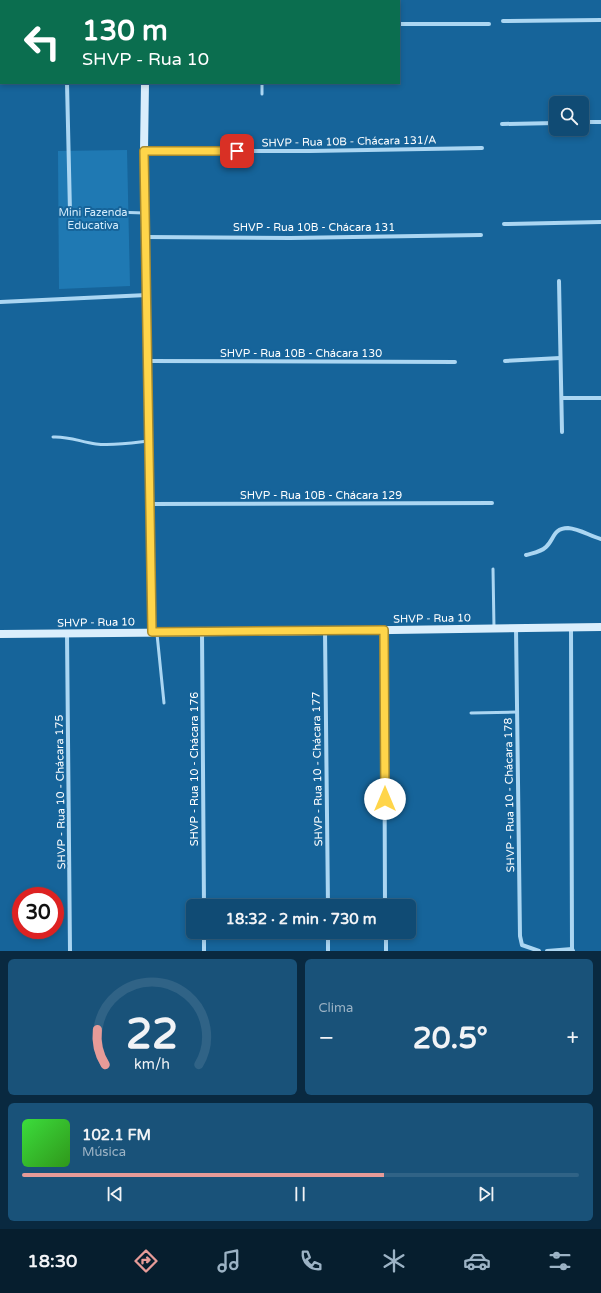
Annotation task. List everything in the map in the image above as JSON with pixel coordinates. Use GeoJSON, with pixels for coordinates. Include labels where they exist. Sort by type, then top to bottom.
{"type":"FeatureCollection","features":[{"type":"Feature","properties":{"kind":"street"},"geometry":{"type":"LineString","coordinates":[[503,21],[601,20]]}},
{"type":"Feature","properties":{"kind":"street"},"geometry":{"type":"LineString","coordinates":[[400,24],[489,24]]}},
{"type":"Feature","properties":{"kind":"street"},"geometry":{"type":"LineString","coordinates":[[67,84],[70,212]]}},
{"type":"Feature","properties":{"kind":"street"},"geometry":{"type":"LineString","coordinates":[[145,84],[144,151],[150,504],[154,632]]}},
{"type":"Feature","properties":{"kind":"street"},"geometry":{"type":"LineString","coordinates":[[589,122],[601,122]]}},
{"type":"Feature","properties":{"kind":"street"},"geometry":{"type":"LineString","coordinates":[[502,124],[549,123]]}},
{"type":"Feature","properties":{"kind":"street","name":"SHVP - Rua 10B - Chácara 131/A"},"geometry":{"type":"LineString","coordinates":[[144,151],[302,151],[482,148]]}},
{"type":"Feature","properties":{"kind":"street"},"geometry":{"type":"LineString","coordinates":[[504,224],[601,222]]}},
{"type":"Feature","properties":{"kind":"street","name":"SHVP - Rua 10B - Chácara 131"},"geometry":{"type":"LineString","coordinates":[[146,237],[290,238],[481,235]]}},
{"type":"Feature","properties":{"kind":"street"},"geometry":{"type":"LineString","coordinates":[[559,281],[562,432]]}},
{"type":"Feature","properties":{"kind":"street"},"geometry":{"type":"LineString","coordinates":[[0,302],[147,295]]}},
{"type":"Feature","properties":{"kind":"street"},"geometry":{"type":"LineString","coordinates":[[505,361],[560,358]]}},
{"type":"Feature","properties":{"kind":"street","name":"SHVP - Rua 10B - Chácara 130"},"geometry":{"type":"LineString","coordinates":[[148,361],[456,362]]}},
{"type":"Feature","properties":{"kind":"street"},"geometry":{"type":"LineString","coordinates":[[562,398],[601,398]]}},
{"type":"Feature","properties":{"kind":"street","name":"SHVP - Rua 10B - Chácara 129"},"geometry":{"type":"LineString","coordinates":[[150,504],[492,503]]}},
{"type":"Feature","properties":{"kind":"street"},"geometry":{"type":"LineString","coordinates":[[526,555],[543,550],[548,546],[553,535],[560,530],[567,528],[578,530],[601,539]]}},
{"type":"Feature","properties":{"kind":"street"},"geometry":{"type":"LineString","coordinates":[[547,951],[573,950],[571,627]]}},
{"type":"Feature","properties":{"kind":"street","name":"SHVP - Rua 10"},"geometry":{"type":"LineString","coordinates":[[0,634],[601,627]]}},
{"type":"Feature","properties":{"kind":"street","name":"SHVP - Rua 10 - Chácara 178"},"geometry":{"type":"LineString","coordinates":[[516,628],[520,936],[522,944],[539,951]]}},
{"type":"Feature","properties":{"kind":"street"},"geometry":{"type":"LineString","coordinates":[[384,630],[386,899]]}},
{"type":"Feature","properties":{"kind":"street","name":"SHVP - Rua 10 - Chácara 177"},"geometry":{"type":"LineString","coordinates":[[325,631],[328,899]]}},
{"type":"Feature","properties":{"kind":"street","name":"SHVP - Rua 10 - Chácara 176"},"geometry":{"type":"LineString","coordinates":[[202,632],[204,899]]}},
{"type":"Feature","properties":{"kind":"street","name":"SHVP - Rua 10 - Chácara 175"},"geometry":{"type":"LineString","coordinates":[[67,633],[70,951]]}},
{"type":"Feature","properties":{"kind":"street"},"geometry":{"type":"LineString","coordinates":[[204,939],[204,951]]}},
{"type":"Feature","properties":{"kind":"street"},"geometry":{"type":"LineString","coordinates":[[328,939],[328,951]]}},
{"type":"Feature","properties":{"kind":"street"},"geometry":{"type":"LineString","coordinates":[[386,939],[386,951]]}},
{"type":"Feature","properties":{"kind":"lane"},"geometry":{"type":"LineString","coordinates":[[262,84],[262,94]]}},
{"type":"Feature","properties":{"kind":"lane"},"geometry":{"type":"LineString","coordinates":[[85,211],[146,213]]}},
{"type":"Feature","properties":{"kind":"lane"},"geometry":{"type":"LineString","coordinates":[[53,437],[62,437],[97,444],[127,444],[149,441]]}},
{"type":"Feature","properties":{"kind":"lane"},"geometry":{"type":"LineString","coordinates":[[493,569],[494,628]]}},
{"type":"Feature","properties":{"kind":"lane"},"geometry":{"type":"LineString","coordinates":[[154,632],[164,703]]}},
{"type":"Feature","properties":{"kind":"lane"},"geometry":{"type":"LineString","coordinates":[[471,713],[517,712]]}},
{"type":"Feature","properties":{"kind":"green space","name":"Mini Fazenda Educativa"},"geometry":{"type":"Polygon","coordinates":[[[127,150],[130,286],[59,289],[58,151],[127,150]]]}},
{"type":"Feature","properties":{"kind":"route"},"geometry":{"type":"LineString","coordinates":[[237,151],[144,151],[152,632],[384,630],[385,799]]}}]}
